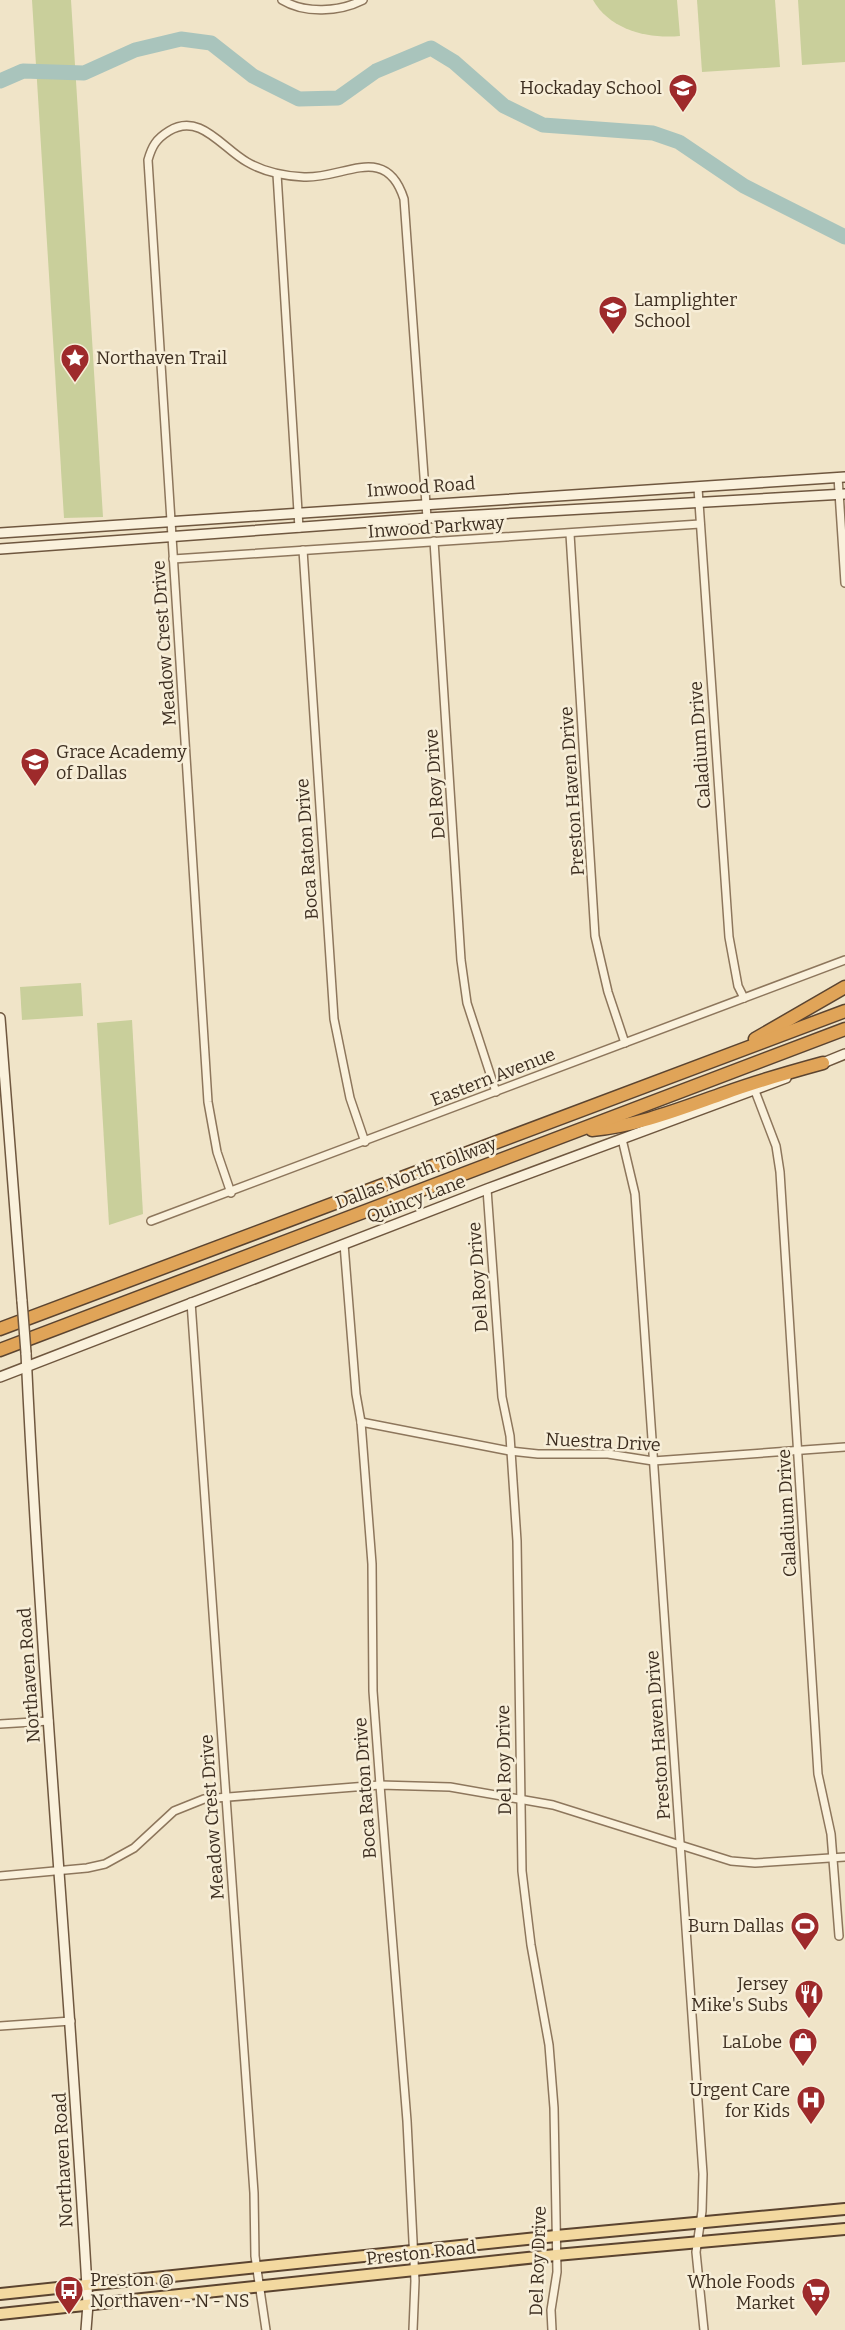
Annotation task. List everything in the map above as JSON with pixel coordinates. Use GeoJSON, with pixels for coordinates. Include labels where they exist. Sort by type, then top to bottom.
{"type":"FeatureCollection","features":[{"type":"Feature","properties":{"kind":"highway"},"geometry":{"type":"LineString","coordinates":[[719,1059],[845,987]]}},
{"type":"Feature","properties":{"kind":"highway","name":"Dallas North Tollway"},"geometry":{"type":"LineString","coordinates":[[0,1329],[845,1011]]}},
{"type":"Feature","properties":{"kind":"highway","name":"Dallas North Tollway"},"geometry":{"type":"LineString","coordinates":[[0,1350],[845,1029]]}},
{"type":"Feature","properties":{"kind":"highway"},"geometry":{"type":"LineString","coordinates":[[576,1132],[614,1128],[823,1063]]}},
{"type":"Feature","properties":{"kind":"main road","name":"Preston Road"},"geometry":{"type":"LineString","coordinates":[[0,2294],[556,2236],[845,2209]]}},
{"type":"Feature","properties":{"kind":"main road"},"geometry":{"type":"LineString","coordinates":[[772,2215],[774,2234]]}},
{"type":"Feature","properties":{"kind":"main road","name":"Preston Road"},"geometry":{"type":"LineString","coordinates":[[0,2314],[556,2255],[845,2229]]}},
{"type":"Feature","properties":{"kind":"street"},"geometry":{"type":"LineString","coordinates":[[282,0],[306,10],[331,9],[363,0]]}},
{"type":"Feature","properties":{"kind":"street","name":"Meadow Crest Drive"},"geometry":{"type":"LineString","coordinates":[[231,1193],[217,1152],[208,1102],[148,160],[153,144],[160,136],[175,127],[187,124],[200,127],[248,162],[277,174]]}},
{"type":"Feature","properties":{"kind":"street"},"geometry":{"type":"LineString","coordinates":[[299,528],[277,174],[305,177],[338,174],[366,165],[378,167],[394,178],[404,199],[427,518]]}},
{"type":"Feature","properties":{"kind":"street"},"geometry":{"type":"LineString","coordinates":[[841,477],[845,583]]}},
{"type":"Feature","properties":{"kind":"street","name":"Inwood Road"},"geometry":{"type":"LineString","coordinates":[[0,533],[841,477]]}},
{"type":"Feature","properties":{"kind":"street","name":"Caladium Drive"},"geometry":{"type":"LineString","coordinates":[[698,488],[729,938],[738,986],[744,998]]}},
{"type":"Feature","properties":{"kind":"street","name":"Inwood Road"},"geometry":{"type":"LineString","coordinates":[[0,549],[427,518],[842,494]]}},
{"type":"Feature","properties":{"kind":"street"},"geometry":{"type":"LineString","coordinates":[[539,497],[540,512]]}},
{"type":"Feature","properties":{"kind":"street","name":"Inwood Parkway"},"geometry":{"type":"LineString","coordinates":[[173,559],[700,524]]}},
{"type":"Feature","properties":{"kind":"street","name":"Preston Haven Drive"},"geometry":{"type":"LineString","coordinates":[[570,534],[595,936],[608,992],[625,1043]]}},
{"type":"Feature","properties":{"kind":"street","name":"Del Roy Drive"},"geometry":{"type":"LineString","coordinates":[[434,542],[462,960],[470,1014],[496,1092]]}},
{"type":"Feature","properties":{"kind":"street","name":"Boca Raton Drive"},"geometry":{"type":"LineString","coordinates":[[303,549],[334,1019],[350,1098],[365,1142]]}},
{"type":"Feature","properties":{"kind":"street","name":"Eastern Avenue"},"geometry":{"type":"LineString","coordinates":[[151,1221],[231,1193],[845,960]]}},
{"type":"Feature","properties":{"kind":"street","name":"Northaven Road"},"geometry":{"type":"LineString","coordinates":[[0,1018],[26,1353],[27,1412],[71,2021],[88,2304],[86,2330]]}},
{"type":"Feature","properties":{"kind":"street","name":"Quincy Lane"},"geometry":{"type":"LineString","coordinates":[[0,1377],[487,1189],[755,1091],[845,1054]]}},
{"type":"Feature","properties":{"kind":"street","name":"Caladium Drive"},"geometry":{"type":"LineString","coordinates":[[755,1091],[776,1146],[780,1172],[818,1774],[831,1834],[839,1936]]}},
{"type":"Feature","properties":{"kind":"street","name":"Preston Haven Drive"},"geometry":{"type":"LineString","coordinates":[[622,1139],[635,1194],[703,2174],[700,2222],[696,2241],[704,2330]]}},
{"type":"Feature","properties":{"kind":"street","name":"Del Roy Drive"},"geometry":{"type":"LineString","coordinates":[[487,1189],[502,1397],[510,1436],[518,1574],[519,1798],[524,1898],[552,2076],[557,2272],[550,2310],[552,2330]]}},
{"type":"Feature","properties":{"kind":"street","name":"Boca Raton Drive"},"geometry":{"type":"LineString","coordinates":[[344,1244],[372,1564],[374,1691],[402,2041],[414,2270],[413,2330]]}},
{"type":"Feature","properties":{"kind":"street","name":"Meadow Crest Drive"},"geometry":{"type":"LineString","coordinates":[[191,1302],[254,2193],[257,2268],[266,2330]]}},
{"type":"Feature","properties":{"kind":"street","name":"Nuestra Drive"},"geometry":{"type":"LineString","coordinates":[[361,1422],[510,1451],[538,1454],[608,1454],[653,1461],[845,1447]]}},
{"type":"Feature","properties":{"kind":"street"},"geometry":{"type":"LineString","coordinates":[[0,1724],[49,1721]]}},
{"type":"Feature","properties":{"kind":"street"},"geometry":{"type":"LineString","coordinates":[[0,1876],[60,1871],[105,1864],[134,1848],[174,1811],[189,1803],[225,1797],[380,1785],[450,1787],[519,1798],[564,1808],[714,1857],[743,1862],[845,1857]]}},
{"type":"Feature","properties":{"kind":"street"},"geometry":{"type":"LineString","coordinates":[[0,2026],[71,2021]]}},
{"type":"Feature","properties":{"kind":"green space"},"geometry":{"type":"Polygon","coordinates":[[[32,0],[71,0],[103,517],[64,518],[32,0]]]}},
{"type":"Feature","properties":{"kind":"green space"},"geometry":{"type":"Polygon","coordinates":[[[593,0],[677,0],[680,36],[655,36],[631,30],[609,19],[593,0]]]}},
{"type":"Feature","properties":{"kind":"green space"},"geometry":{"type":"Polygon","coordinates":[[[697,0],[775,0],[780,67],[702,72],[697,0]]]}},
{"type":"Feature","properties":{"kind":"green space"},"geometry":{"type":"Polygon","coordinates":[[[798,0],[845,0],[845,62],[802,65],[798,0]]]}},
{"type":"Feature","properties":{"kind":"green space"},"geometry":{"type":"Polygon","coordinates":[[[81,983],[83,1016],[22,1020],[20,987],[81,983]]]}},
{"type":"Feature","properties":{"kind":"green space"},"geometry":{"type":"Polygon","coordinates":[[[132,1020],[143,1214],[109,1225],[97,1023],[132,1020]]]}},
{"type":"Feature","properties":{"kind":"waterway"},"geometry":{"type":"LineString","coordinates":[[0,81],[23,71],[84,73],[135,50],[181,39],[211,43],[253,76],[299,99],[338,98],[376,71],[431,48],[454,62],[504,106],[543,125],[653,133],[679,142],[744,186],[845,237]]}},
{"type":"Feature","properties":{"kind":"place","name":"Hockaday School"},"geometry":{"type":"Point","coordinates":[683,114]}},
{"type":"Feature","properties":{"kind":"place","name":"Lamplighter School"},"geometry":{"type":"Point","coordinates":[613,336]}},
{"type":"Feature","properties":{"kind":"place","name":"Northaven Trail"},"geometry":{"type":"Point","coordinates":[75,384]}},
{"type":"Feature","properties":{"kind":"place","name":"Grace Academy of Dallas"},"geometry":{"type":"Point","coordinates":[35,788]}},
{"type":"Feature","properties":{"kind":"place","name":"Burn Dallas"},"geometry":{"type":"Point","coordinates":[805,1952]}},
{"type":"Feature","properties":{"kind":"place","name":"Jersey Mike's Subs"},"geometry":{"type":"Point","coordinates":[809,2020]}},
{"type":"Feature","properties":{"kind":"place","name":"LaLobe"},"geometry":{"type":"Point","coordinates":[803,2068]}},
{"type":"Feature","properties":{"kind":"place","name":"Urgent Care for Kids"},"geometry":{"type":"Point","coordinates":[811,2126]}},
{"type":"Feature","properties":{"kind":"place","name":"Preston @ Northaven - N - NS"},"geometry":{"type":"Point","coordinates":[69,2316]}},
{"type":"Feature","properties":{"kind":"place","name":"Whole Foods Market"},"geometry":{"type":"Point","coordinates":[816,2318]}}]}
